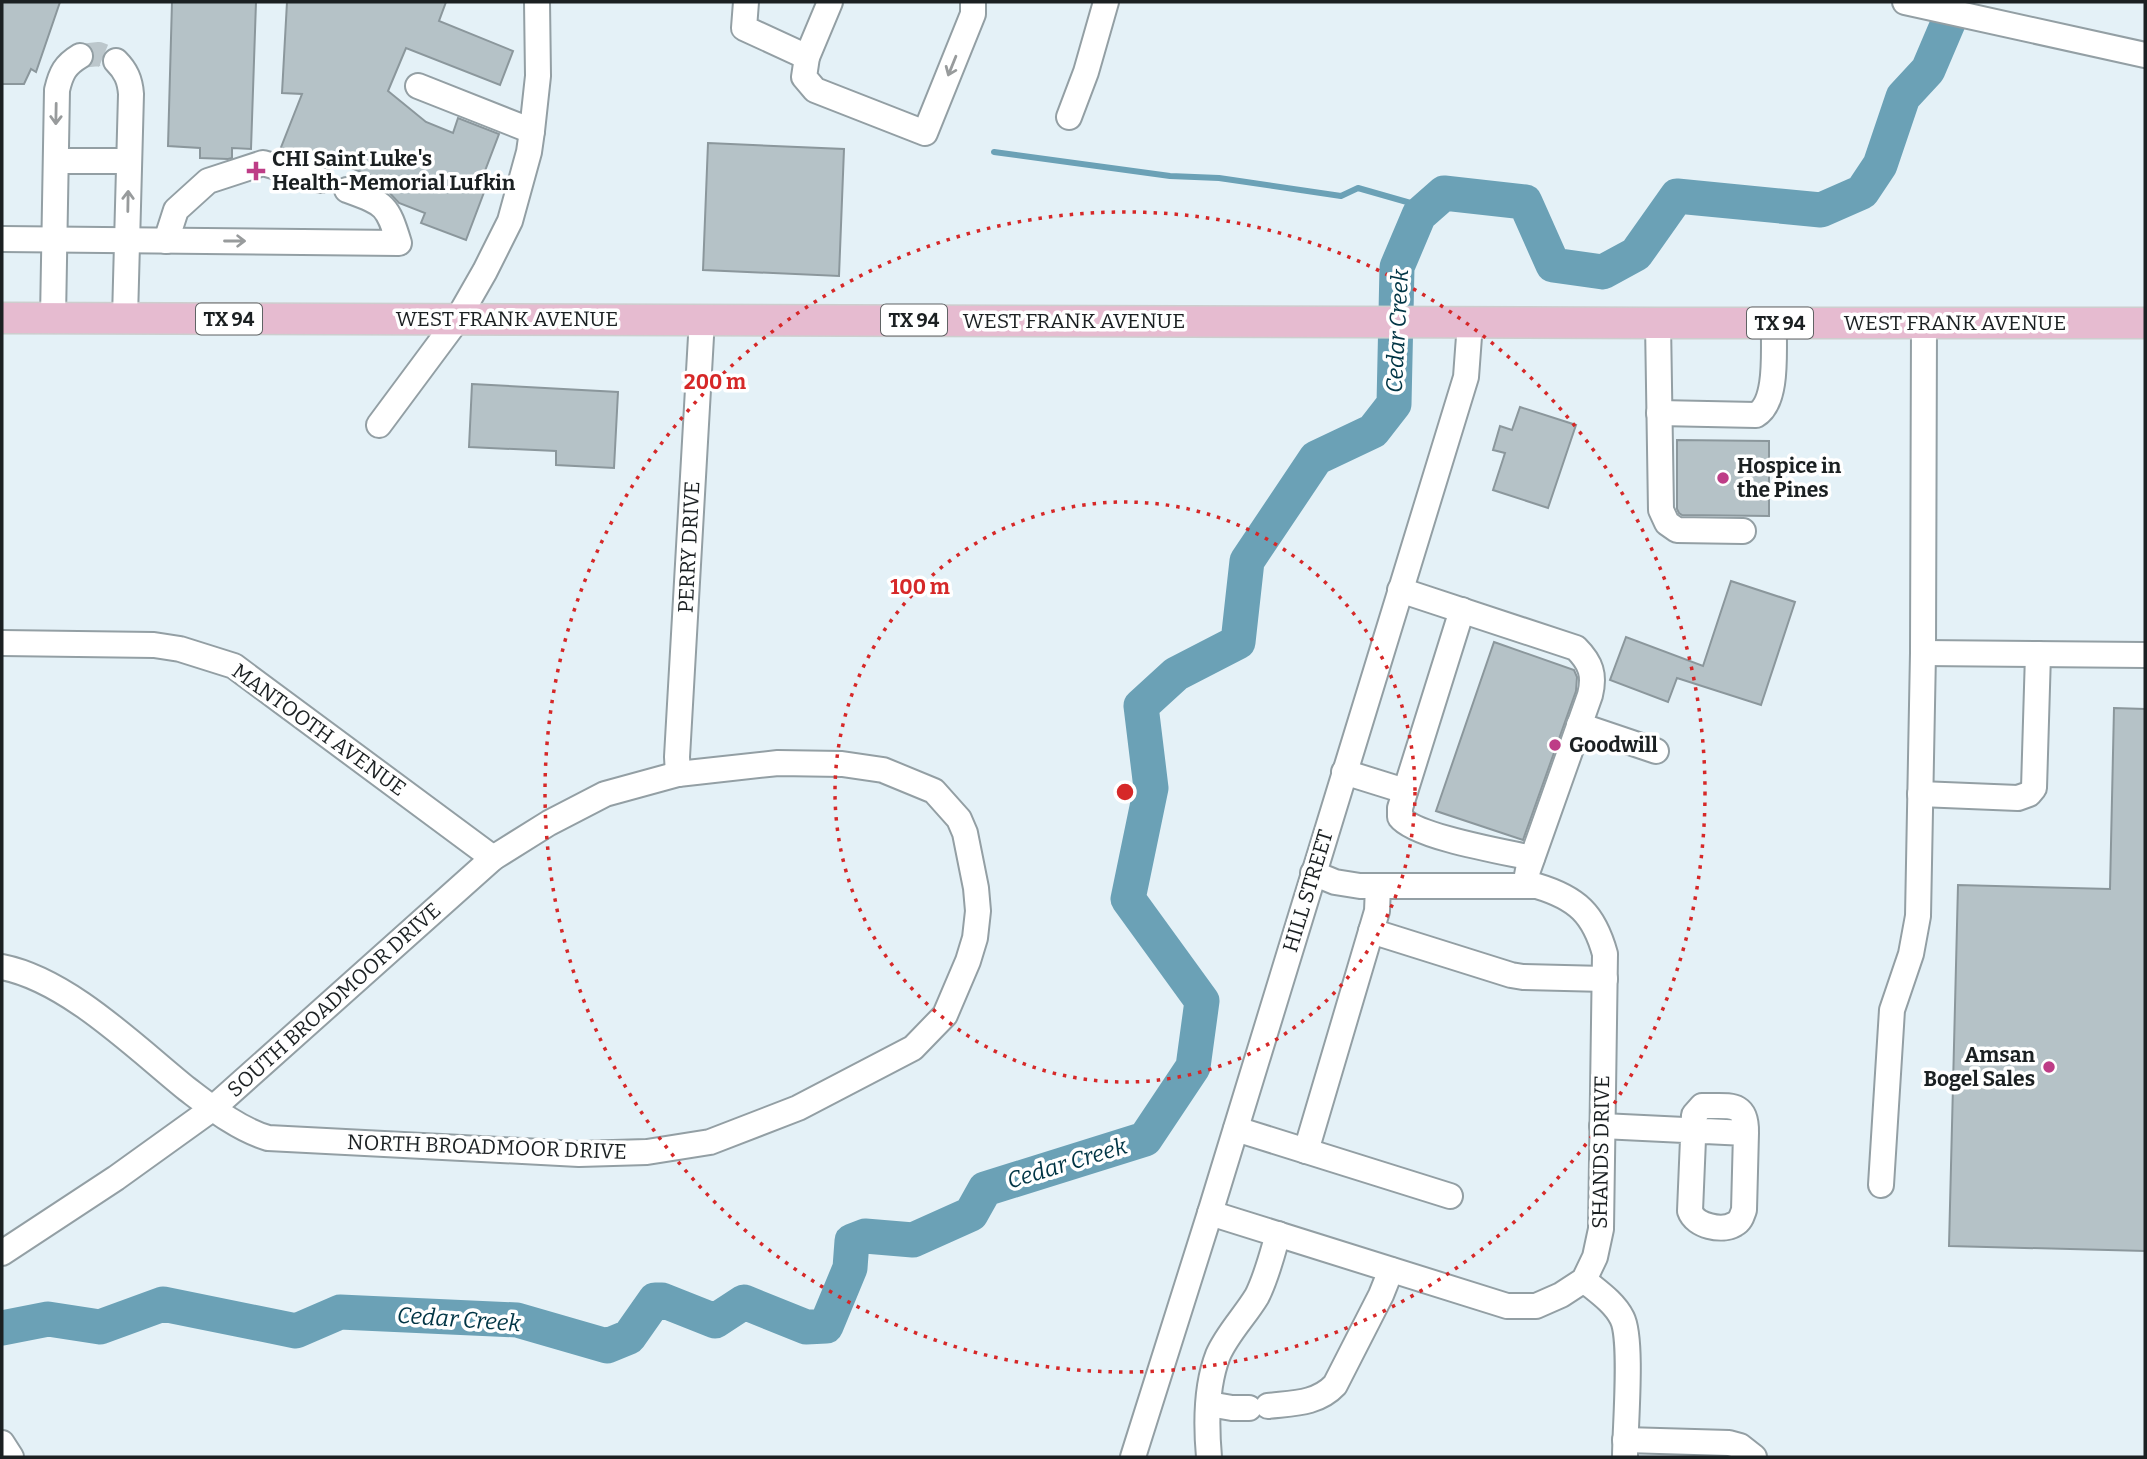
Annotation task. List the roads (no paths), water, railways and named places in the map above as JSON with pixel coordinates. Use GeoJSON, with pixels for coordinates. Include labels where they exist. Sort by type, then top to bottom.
{"type":"FeatureCollection","features":[{"type":"Feature","properties":{"kind":"main road","name":"WEST FRANK AVENUE"},"geometry":{"type":"LineString","coordinates":[[2,318],[2145,323]]}},
{"type":"Feature","properties":{"kind":"street"},"geometry":{"type":"LineString","coordinates":[[379,425],[457,320],[510,221],[532,131],[538,76],[537,2]]}},
{"type":"Feature","properties":{"kind":"street"},"geometry":{"type":"LineString","coordinates":[[746,2],[744,28],[807,57]]}},
{"type":"Feature","properties":{"kind":"street"},"geometry":{"type":"LineString","coordinates":[[830,2],[807,57],[804,76],[815,90],[925,133],[973,14],[973,2]]}},
{"type":"Feature","properties":{"kind":"street"},"geometry":{"type":"LineString","coordinates":[[1069,117],[1086,72],[1106,2]]}},
{"type":"Feature","properties":{"kind":"street"},"geometry":{"type":"LineString","coordinates":[[1911,3],[2145,54]]}},
{"type":"Feature","properties":{"kind":"street"},"geometry":{"type":"LineString","coordinates":[[53,318],[57,90],[62,72],[69,62],[80,55]]}},
{"type":"Feature","properties":{"kind":"street"},"geometry":{"type":"LineString","coordinates":[[116,61],[125,70],[130,82],[125,318]]}},
{"type":"Feature","properties":{"kind":"street"},"geometry":{"type":"LineString","coordinates":[[418,86],[532,131]]}},
{"type":"Feature","properties":{"kind":"street"},"geometry":{"type":"LineString","coordinates":[[56,161],[129,161]]}},
{"type":"Feature","properties":{"kind":"street"},"geometry":{"type":"LineString","coordinates":[[166,241],[176,210],[208,181],[263,163],[321,180]]}},
{"type":"Feature","properties":{"kind":"street"},"geometry":{"type":"LineString","coordinates":[[2,239],[399,243],[389,211],[369,198],[347,190]]}},
{"type":"Feature","properties":{"kind":"street","name":"PERRY DRIVE"},"geometry":{"type":"LineString","coordinates":[[678,774],[702,319]]}},
{"type":"Feature","properties":{"kind":"street","name":"HILL STREET"},"geometry":{"type":"LineString","coordinates":[[1133,1457],[1466,377],[1470,323]]}},
{"type":"Feature","properties":{"kind":"street"},"geometry":{"type":"LineString","coordinates":[[1658,323],[1661,510],[1667,523],[1677,530],[1743,531]]}},
{"type":"Feature","properties":{"kind":"street"},"geometry":{"type":"LineString","coordinates":[[1659,412],[1756,415],[1761,412],[1768,402],[1772,385],[1774,323]]}},
{"type":"Feature","properties":{"kind":"street"},"geometry":{"type":"LineString","coordinates":[[1881,1185],[1892,1010],[1911,954],[1918,916],[1923,653],[1924,324]]}},
{"type":"Feature","properties":{"kind":"street"},"geometry":{"type":"LineString","coordinates":[[1400,590],[1576,648],[1586,657],[1594,680],[1532,858],[1525,886]]}},
{"type":"Feature","properties":{"kind":"street"},"geometry":{"type":"LineString","coordinates":[[1462,610],[1399,814],[1403,822],[1434,835],[1532,858]]}},
{"type":"Feature","properties":{"kind":"street","name":"MANTOOTH AVENUE"},"geometry":{"type":"LineString","coordinates":[[2,643],[154,645],[180,649],[234,666],[493,858]]}},
{"type":"Feature","properties":{"kind":"street"},"geometry":{"type":"LineString","coordinates":[[1923,653],[2145,655]]}},
{"type":"Feature","properties":{"kind":"street"},"geometry":{"type":"LineString","coordinates":[[1920,794],[2018,798],[2029,794],[2034,788],[2038,654]]}},
{"type":"Feature","properties":{"kind":"street"},"geometry":{"type":"LineString","coordinates":[[1579,725],[1657,751]]}},
{"type":"Feature","properties":{"kind":"street","name":"NORTH BROADMOOR DRIVE"},"geometry":{"type":"LineString","coordinates":[[2,967],[18,970],[73,997],[212,1109],[253,1134],[291,1141],[579,1154],[647,1152],[710,1142],[798,1108],[913,1048],[945,1015],[975,938],[978,911],[965,833],[958,819],[934,791],[917,782],[883,770],[842,764],[778,763],[678,774]]}},
{"type":"Feature","properties":{"kind":"street"},"geometry":{"type":"LineString","coordinates":[[1344,772],[1405,791]]}},
{"type":"Feature","properties":{"kind":"street","name":"SOUTH BROADMOOR DRIVE"},"geometry":{"type":"LineString","coordinates":[[2,1252],[117,1178],[212,1109],[493,858],[549,823],[606,794],[678,774]]}},
{"type":"Feature","properties":{"kind":"street","name":"SHANDS DRIVE"},"geometry":{"type":"LineString","coordinates":[[1313,873],[1335,882],[1378,886],[1537,886],[1561,893],[1585,910],[1600,937],[1605,954],[1605,979],[1601,1229],[1595,1257],[1584,1280]]}},
{"type":"Feature","properties":{"kind":"street"},"geometry":{"type":"LineString","coordinates":[[1306,1151],[1377,911],[1378,886]]}},
{"type":"Feature","properties":{"kind":"street"},"geometry":{"type":"LineString","coordinates":[[1371,931],[1511,975],[1605,979]]}},
{"type":"Feature","properties":{"kind":"street"},"geometry":{"type":"LineString","coordinates":[[1602,1126],[1693,1130],[1746,1133],[1744,1210],[1735,1225],[1705,1225],[1692,1218],[1693,1130]]}},
{"type":"Feature","properties":{"kind":"street"},"geometry":{"type":"LineString","coordinates":[[1236,1129],[1450,1196]]}},
{"type":"Feature","properties":{"kind":"street"},"geometry":{"type":"LineString","coordinates":[[1210,1213],[1507,1306],[1536,1306],[1561,1295],[1584,1280],[1608,1300],[1623,1318],[1627,1346],[1625,1449],[1729,1443],[1740,1446],[1754,1457]]}},
{"type":"Feature","properties":{"kind":"street"},"geometry":{"type":"LineString","coordinates":[[1209,1457],[1207,1420],[1212,1374],[1219,1353],[1257,1296],[1278,1234]]}},
{"type":"Feature","properties":{"kind":"street"},"geometry":{"type":"LineString","coordinates":[[1209,1404],[1232,1408],[1259,1407],[1307,1402],[1326,1394],[1335,1385],[1391,1270]]}},
{"type":"Feature","properties":{"kind":"street"},"geometry":{"type":"LineString","coordinates":[[2,1443],[11,1457]]}},
{"type":"Feature","properties":{"kind":"waterway","name":"Cedar Creek"},"geometry":{"type":"LineString","coordinates":[[2,1328],[48,1319],[100,1327],[163,1304],[296,1331],[340,1312],[517,1320],[607,1346],[629,1337],[655,1300],[662,1300],[715,1321],[744,1302],[806,1327],[826,1326],[850,1268],[852,1241],[865,1236],[913,1240],[971,1214],[985,1189],[1145,1139],[1193,1067],[1202,1001],[1128,899],[1151,788],[1141,706],[1176,674],[1238,642],[1247,561],[1316,458],[1373,431],[1394,404],[1397,267],[1419,215],[1444,193],[1525,202],[1553,265],[1603,272],[1636,254],[1677,196],[1821,210],[1862,192],[1880,165],[1903,97],[1928,70],[1957,2]]}},
{"type":"Feature","properties":{"kind":"waterway"},"geometry":{"type":"LineString","coordinates":[[994,152],[1170,176],[1219,178],[1341,196],[1358,188],[1428,208]]}},
{"type":"Feature","properties":{"kind":"tunnel"},"geometry":{"type":"LineString","coordinates":[[80,56],[99,54],[116,61]]}},
{"type":"Feature","properties":{"kind":"place","name":"CHI Saint Luke's Health-Memorial Lufkin"},"geometry":{"type":"Point","coordinates":[256,171]}},
{"type":"Feature","properties":{"kind":"place","name":"Hospice in the Pines"},"geometry":{"type":"Point","coordinates":[1723,478]}},
{"type":"Feature","properties":{"kind":"place","name":"Goodwill"},"geometry":{"type":"Point","coordinates":[1555,745]}},
{"type":"Feature","properties":{"kind":"place","name":"Amsan Bogel Sales"},"geometry":{"type":"Point","coordinates":[2049,1067]}}]}
